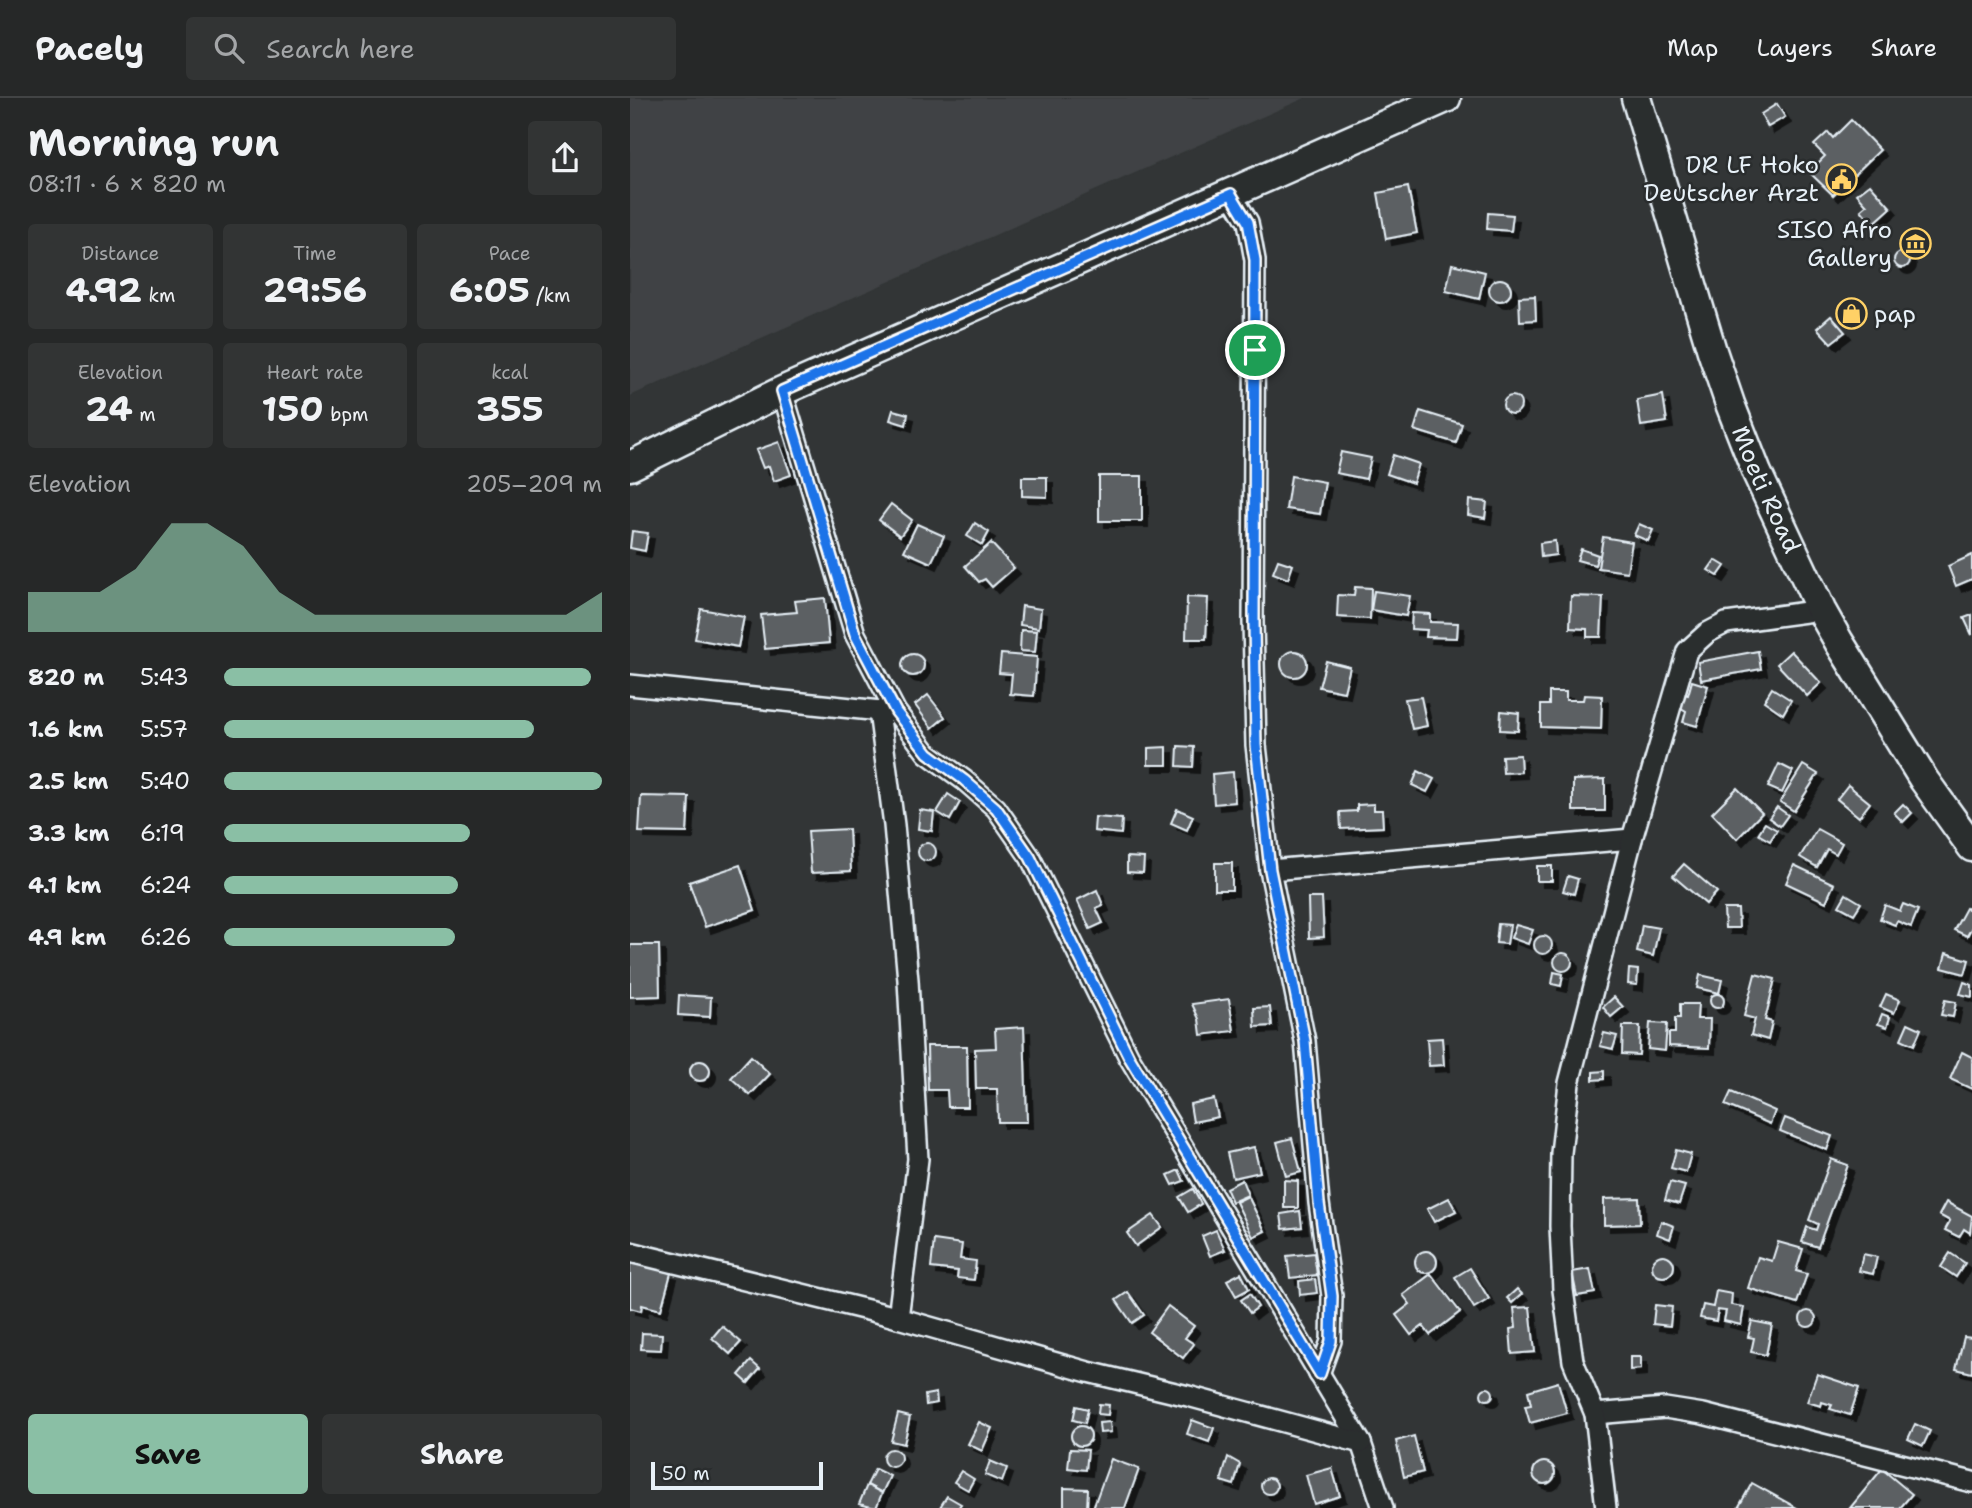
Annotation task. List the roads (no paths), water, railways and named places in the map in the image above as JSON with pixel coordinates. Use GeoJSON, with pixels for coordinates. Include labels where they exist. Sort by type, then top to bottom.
{"type":"FeatureCollection","features":[{"type":"Feature","properties":{"kind":"street"},"geometry":{"type":"LineString","coordinates":[[630,466],[782,391],[1446,98]]}},
{"type":"Feature","properties":{"kind":"street","name":"Moeti Road"},"geometry":{"type":"LineString","coordinates":[[1636,98],[1730,404],[1757,473],[1821,610],[1852,664],[1924,780],[1972,847]]}},
{"type":"Feature","properties":{"kind":"street"},"geometry":{"type":"LineString","coordinates":[[1231,194],[1248,222],[1255,260],[1256,745],[1270,870],[1305,1041],[1319,1203],[1332,1296],[1331,1341],[1320,1374]]}},
{"type":"Feature","properties":{"kind":"street"},"geometry":{"type":"LineString","coordinates":[[782,391],[855,634],[888,711],[918,1159],[898,1318]]}},
{"type":"Feature","properties":{"kind":"street"},"geometry":{"type":"LineString","coordinates":[[1606,1508],[1595,1414],[1573,1361],[1563,1290],[1561,1153],[1569,1083],[1632,839],[1688,652],[1707,632],[1726,623],[1821,610]]}},
{"type":"Feature","properties":{"kind":"street"},"geometry":{"type":"LineString","coordinates":[[630,685],[888,711],[928,753],[996,808],[1030,857],[1129,1057],[1362,1443],[1383,1508]]}},
{"type":"Feature","properties":{"kind":"street"},"geometry":{"type":"LineString","coordinates":[[1270,870],[1632,839]]}},
{"type":"Feature","properties":{"kind":"street"},"geometry":{"type":"LineString","coordinates":[[630,1252],[898,1318],[1088,1372],[1362,1443]]}},
{"type":"Feature","properties":{"kind":"street"},"geometry":{"type":"LineString","coordinates":[[1595,1414],[1665,1408],[1703,1414],[1972,1482]]}},
{"type":"Feature","properties":{"kind":"place","name":"DR LF Hoko Deutscher Arzt"},"geometry":{"type":"Point","coordinates":[1842,179]}},
{"type":"Feature","properties":{"kind":"place","name":"SISO Afro Gallery"},"geometry":{"type":"Point","coordinates":[1915,244]}},
{"type":"Feature","properties":{"kind":"place","name":"pap"},"geometry":{"type":"Point","coordinates":[1851,314]}}]}
